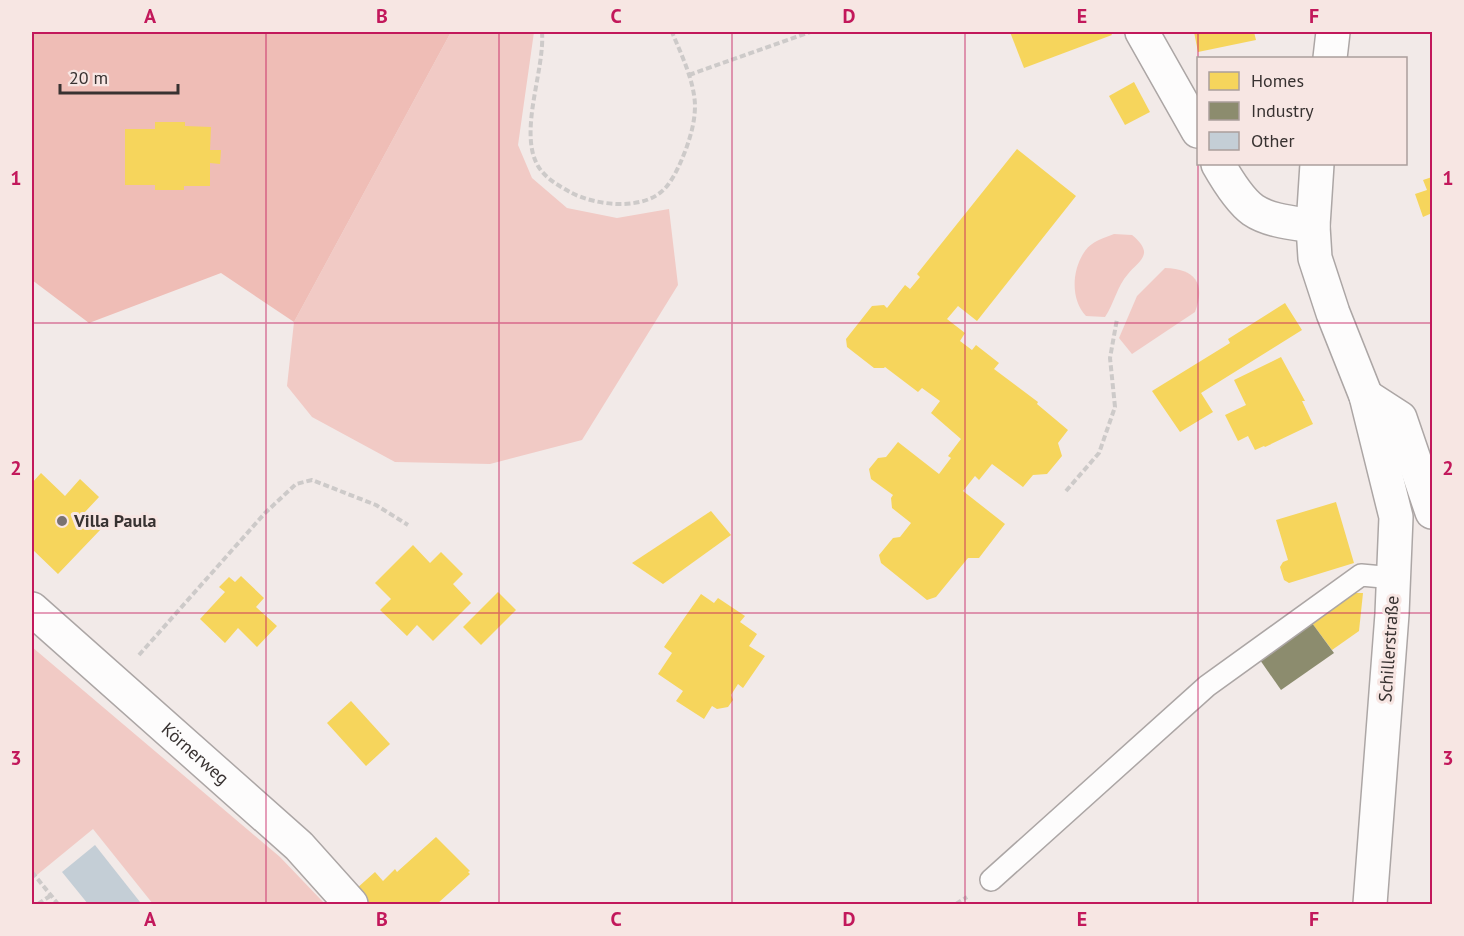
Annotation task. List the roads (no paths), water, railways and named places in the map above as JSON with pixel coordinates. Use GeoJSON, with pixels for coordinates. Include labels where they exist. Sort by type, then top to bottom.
{"type":"FeatureCollection","features":[{"type":"Feature","properties":{"kind":"street"},"geometry":{"type":"LineString","coordinates":[[1143,32],[1197,129]]}},
{"type":"Feature","properties":{"kind":"street"},"geometry":{"type":"LineString","coordinates":[[1330,57],[1333,32]]}},
{"type":"Feature","properties":{"kind":"street"},"geometry":{"type":"LineString","coordinates":[[1219,165],[1230,185],[1252,210],[1276,219],[1313,226]]}},
{"type":"Feature","properties":{"kind":"street","name":"Schillerstraße"},"geometry":{"type":"LineString","coordinates":[[1317,165],[1313,226],[1315,258],[1333,313],[1366,396],[1396,517],[1394,578],[1370,904]]}},
{"type":"Feature","properties":{"kind":"street"},"geometry":{"type":"LineString","coordinates":[[1366,396],[1400,418],[1432,512]]}},
{"type":"Feature","properties":{"kind":"street","name":"Körnerweg"},"geometry":{"type":"LineString","coordinates":[[32,609],[299,846],[351,904]]}},
{"type":"Feature","properties":{"kind":"lane"},"geometry":{"type":"LineString","coordinates":[[991,880],[1207,686],[1361,575],[1394,578]]}},
{"type":"Feature","properties":{"kind":"place","name":"Villa Paula"},"geometry":{"type":"Point","coordinates":[62,521]}}]}
